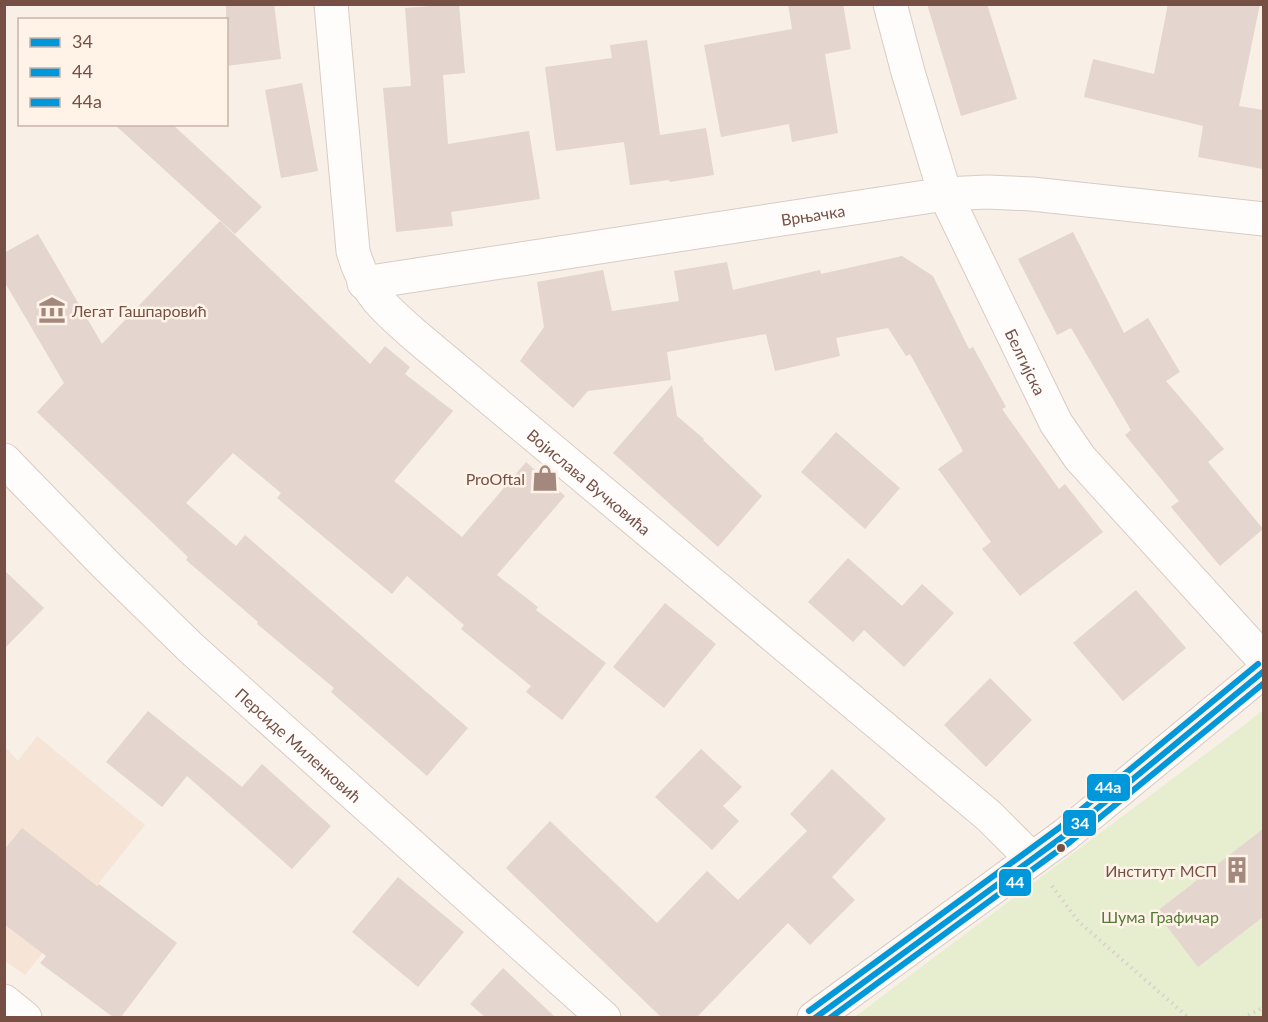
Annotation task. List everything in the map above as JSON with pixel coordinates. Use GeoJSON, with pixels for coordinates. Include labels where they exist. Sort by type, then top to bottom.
{"type":"FeatureCollection","features":[{"type":"Feature","properties":{"kind":"street","name":"Војислава Вучковића"},"geometry":{"type":"LineString","coordinates":[[331,4],[353,251],[358,272],[364,283],[388,311],[417,337],[989,816],[1032,859]]}},
{"type":"Feature","properties":{"kind":"street","name":"Белгијска"},"geometry":{"type":"LineString","coordinates":[[890,4],[945,194],[1062,431],[1080,458],[1235,626],[1263,660]]}},
{"type":"Feature","properties":{"kind":"street","name":"Врњачка"},"geometry":{"type":"LineString","coordinates":[[364,283],[945,194],[987,192],[1032,194],[1263,219]]}},
{"type":"Feature","properties":{"kind":"street","name":"Персиде Миленковић"},"geometry":{"type":"LineString","coordinates":[[4,460],[191,648],[604,1017]]}},
{"type":"Feature","properties":{"kind":"street"},"geometry":{"type":"LineString","coordinates":[[814,1017],[1065,836],[1263,671]]}},
{"type":"Feature","properties":{"kind":"street"},"geometry":{"type":"LineString","coordinates":[[4,1001],[25,1017]]}},
{"type":"Feature","properties":{"kind":"path"},"geometry":{"type":"LineString","coordinates":[[1032,859],[1078,922],[1188,1017]]}},
{"type":"Feature","properties":{"kind":"path"},"geometry":{"type":"LineString","coordinates":[[1243,1017],[1263,1007]]}},
{"type":"Feature","properties":{"kind":"shaded area"},"geometry":{"type":"Polygon","coordinates":[[[37,736],[145,825],[25,975],[5,961],[4,746],[18,761],[37,736]]]}},
{"type":"Feature","properties":{"kind":"green space","name":"Шума Графичар"},"geometry":{"type":"Polygon","coordinates":[[[1263,710],[1263,1017],[853,1018],[1243,726],[1263,710]]]}},
{"type":"Feature","properties":{"kind":"building"},"geometry":{"type":"Polygon","coordinates":[[[226,4],[274,4],[281,59],[228,66],[228,18],[226,18],[226,4]]]}},
{"type":"Feature","properties":{"kind":"building"},"geometry":{"type":"Polygon","coordinates":[[[459,4],[465,73],[443,75],[448,144],[529,131],[540,199],[451,212],[453,226],[396,232],[383,88],[411,86],[405,8],[459,4]]]}},
{"type":"Feature","properties":{"kind":"building"},"geometry":{"type":"Polygon","coordinates":[[[788,4],[843,4],[851,49],[825,54],[838,133],[792,142],[789,124],[721,137],[704,45],[792,29],[788,4]]]}},
{"type":"Feature","properties":{"kind":"building"},"geometry":{"type":"Polygon","coordinates":[[[927,4],[987,4],[1017,99],[961,116],[927,4]]]}},
{"type":"Feature","properties":{"kind":"building"},"geometry":{"type":"Polygon","coordinates":[[[1168,4],[1260,4],[1239,106],[1263,110],[1263,169],[1198,157],[1203,126],[1084,97],[1093,59],[1154,74],[1168,4]]]}},
{"type":"Feature","properties":{"kind":"building"},"geometry":{"type":"Polygon","coordinates":[[[647,40],[660,135],[706,128],[714,175],[630,185],[624,142],[556,151],[545,67],[612,58],[610,45],[647,40]]]}},
{"type":"Feature","properties":{"kind":"building"},"geometry":{"type":"Polygon","coordinates":[[[302,83],[318,171],[281,178],[265,90],[302,83]]]}},
{"type":"Feature","properties":{"kind":"building"},"geometry":{"type":"Polygon","coordinates":[[[116,126],[174,126],[262,207],[235,234],[116,126]]]}},
{"type":"Feature","properties":{"kind":"building"},"geometry":{"type":"Polygon","coordinates":[[[220,221],[370,364],[385,346],[410,367],[405,374],[453,411],[394,481],[462,537],[526,462],[565,496],[497,575],[538,607],[536,610],[606,663],[562,720],[526,692],[531,686],[461,629],[464,625],[407,576],[392,594],[277,498],[281,493],[233,453],[186,503],[236,546],[245,535],[468,728],[427,776],[331,692],[334,688],[257,624],[258,622],[186,560],[188,557],[37,412],[64,383],[4,281],[4,253],[38,234],[102,344],[220,221]]]}},
{"type":"Feature","properties":{"kind":"building"},"geometry":{"type":"Polygon","coordinates":[[[1073,232],[1124,333],[1148,318],[1180,372],[1166,381],[1224,449],[1208,462],[1263,529],[1220,566],[1171,507],[1179,501],[1125,435],[1131,430],[1071,328],[1057,335],[1018,259],[1073,232]]]}},
{"type":"Feature","properties":{"kind":"building"},"geometry":{"type":"Polygon","coordinates":[[[902,256],[933,276],[969,349],[973,347],[1006,407],[1002,409],[1059,489],[1065,484],[1103,532],[1020,596],[982,549],[991,542],[938,469],[963,451],[910,354],[906,356],[888,328],[836,338],[840,356],[775,371],[766,334],[667,352],[671,380],[588,391],[573,408],[520,361],[544,327],[537,282],[603,270],[612,311],[679,301],[674,271],[727,262],[733,290],[820,270],[821,274],[902,256]]]}},
{"type":"Feature","properties":{"kind":"building"},"geometry":{"type":"Polygon","coordinates":[[[672,385],[677,416],[762,496],[718,547],[613,453],[672,385]]]}},
{"type":"Feature","properties":{"kind":"building"},"geometry":{"type":"Polygon","coordinates":[[[836,432],[900,488],[865,529],[801,472],[836,432]]]}},
{"type":"Feature","properties":{"kind":"building"},"geometry":{"type":"Polygon","coordinates":[[[848,558],[902,606],[922,584],[954,613],[904,667],[864,630],[853,642],[808,602],[848,558]]]}},
{"type":"Feature","properties":{"kind":"building"},"geometry":{"type":"Polygon","coordinates":[[[4,570],[44,608],[4,649],[4,570]]]}},
{"type":"Feature","properties":{"kind":"building"},"geometry":{"type":"Polygon","coordinates":[[[1136,590],[1186,648],[1123,701],[1073,643],[1136,590]]]}},
{"type":"Feature","properties":{"kind":"building"},"geometry":{"type":"Polygon","coordinates":[[[665,603],[716,644],[664,708],[613,667],[665,603]]]}},
{"type":"Feature","properties":{"kind":"building"},"geometry":{"type":"Polygon","coordinates":[[[990,678],[1032,720],[986,767],[944,725],[990,678]]]}},
{"type":"Feature","properties":{"kind":"building"},"geometry":{"type":"Polygon","coordinates":[[[148,711],[242,787],[262,764],[331,826],[292,869],[187,776],[162,807],[106,762],[148,711]]]}},
{"type":"Feature","properties":{"kind":"building"},"geometry":{"type":"Polygon","coordinates":[[[701,749],[742,787],[723,806],[739,821],[712,850],[655,797],[701,749]]]}},
{"type":"Feature","properties":{"kind":"building"},"geometry":{"type":"Polygon","coordinates":[[[832,769],[886,819],[832,877],[855,900],[810,945],[788,923],[697,1017],[661,1017],[506,868],[550,821],[657,923],[707,871],[738,900],[807,831],[790,814],[832,769]]]}},
{"type":"Feature","properties":{"kind":"building"},"geometry":{"type":"Polygon","coordinates":[[[22,828],[97,886],[99,884],[177,943],[121,1017],[113,1017],[40,963],[46,956],[4,924],[4,850],[22,828]]]}},
{"type":"Feature","properties":{"kind":"building","name":"Институт МСП"},"geometry":{"type":"Polygon","coordinates":[[[1263,829],[1263,917],[1198,967],[1156,912],[1263,829]]]}},
{"type":"Feature","properties":{"kind":"building"},"geometry":{"type":"Polygon","coordinates":[[[398,877],[464,932],[418,987],[352,932],[398,877]]]}},
{"type":"Feature","properties":{"kind":"building"},"geometry":{"type":"Polygon","coordinates":[[[503,968],[555,1017],[485,1017],[470,1004],[503,968]]]}},
{"type":"Feature","properties":{"kind":"transit line","name":"44a"},"geometry":{"type":"LineString","coordinates":[[809,1011],[1059,828],[1258,664]]}},
{"type":"Feature","properties":{"kind":"transit line","name":"34"},"geometry":{"type":"LineString","coordinates":[[815,1018],[1065,835],[1264,671]]}},
{"type":"Feature","properties":{"kind":"transit line","name":"44"},"geometry":{"type":"LineString","coordinates":[[830,1018],[1070,842],[1264,683]]}},
{"type":"Feature","properties":{"kind":"place","name":"Легат Гашпаровић"},"geometry":{"type":"Point","coordinates":[52,310]}},
{"type":"Feature","properties":{"kind":"place","name":"ProOftal"},"geometry":{"type":"Point","coordinates":[545,478]}},
{"type":"Feature","properties":{"kind":"place","name":"Институт МСП"},"geometry":{"type":"Point","coordinates":[1237,870]}}]}
